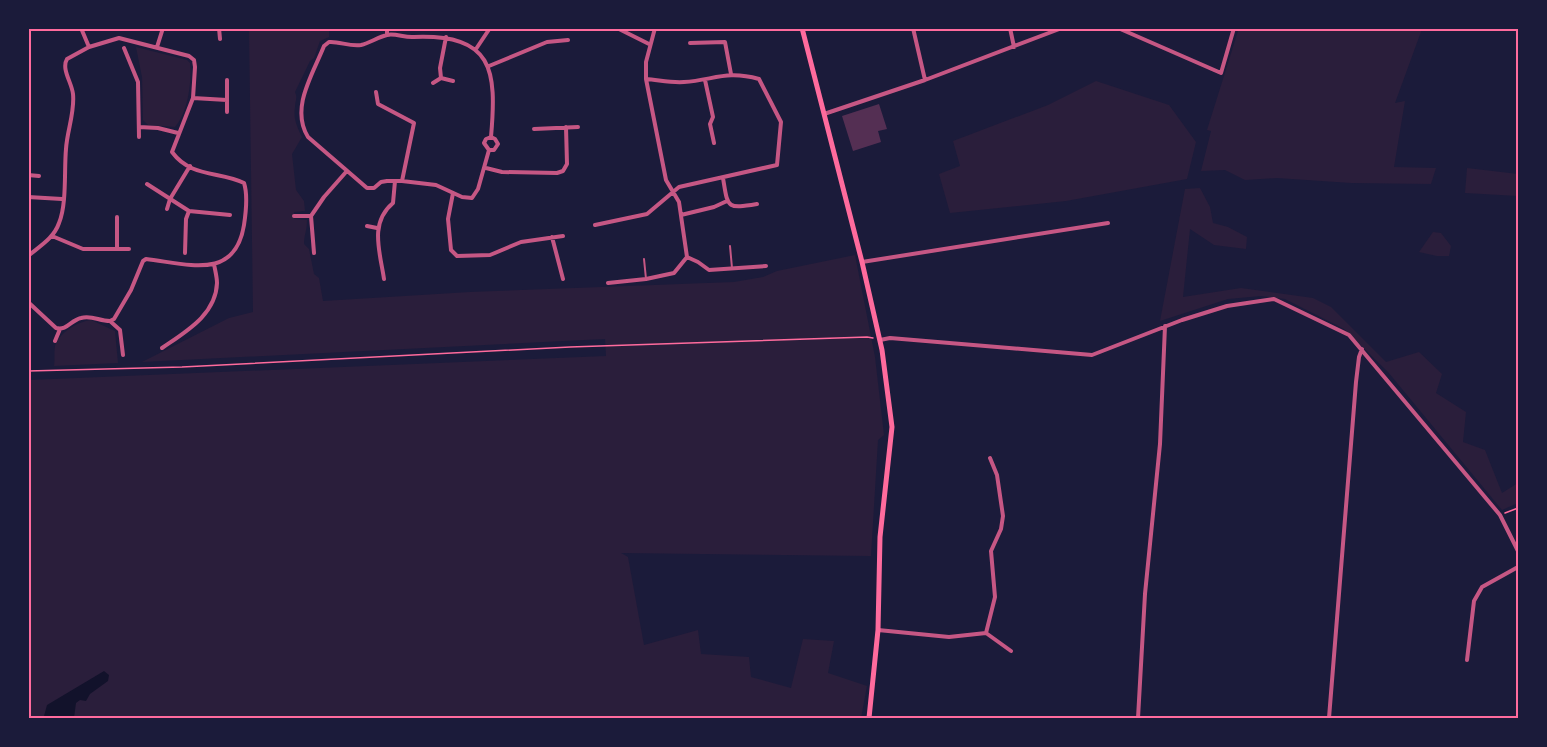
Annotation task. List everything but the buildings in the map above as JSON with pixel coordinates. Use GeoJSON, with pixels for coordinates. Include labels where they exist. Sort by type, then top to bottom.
{"type":"FeatureCollection","features":[{"type":"Feature","properties":{"kind":"main road"},"geometry":{"type":"LineString","coordinates":[[802,28],[880,340],[892,427],[880,537],[878,630],[869,718]]}},
{"type":"Feature","properties":{"kind":"street"},"geometry":{"type":"LineString","coordinates":[[81,28],[89,47]]}},
{"type":"Feature","properties":{"kind":"street"},"geometry":{"type":"LineString","coordinates":[[157,47],[163,28]]}},
{"type":"Feature","properties":{"kind":"street"},"geometry":{"type":"LineString","coordinates":[[219,28],[220,39]]}},
{"type":"Feature","properties":{"kind":"street"},"geometry":{"type":"LineString","coordinates":[[387,28],[387,35]]}},
{"type":"Feature","properties":{"kind":"street"},"geometry":{"type":"LineString","coordinates":[[476,49],[490,28]]}},
{"type":"Feature","properties":{"kind":"street"},"geometry":{"type":"LineString","coordinates":[[608,283],[674,273],[687,257],[679,202],[666,180],[646,79],[646,62],[655,28]]}},
{"type":"Feature","properties":{"kind":"street"},"geometry":{"type":"LineString","coordinates":[[913,28],[925,80]]}},
{"type":"Feature","properties":{"kind":"street"},"geometry":{"type":"LineString","coordinates":[[1010,28],[1014,47]]}},
{"type":"Feature","properties":{"kind":"street"},"geometry":{"type":"LineString","coordinates":[[824,114],[925,80],[1062,28]]}},
{"type":"Feature","properties":{"kind":"street"},"geometry":{"type":"LineString","coordinates":[[1118,28],[1221,73],[1234,28]]}},
{"type":"Feature","properties":{"kind":"street"},"geometry":{"type":"LineString","coordinates":[[605,29],[619,29],[650,44]]}},
{"type":"Feature","properties":{"kind":"street"},"geometry":{"type":"LineString","coordinates":[[387,35],[446,37],[476,49],[489,66],[493,106],[491,137],[486,139],[484,144],[489,150],[486,168],[472,198],[435,185],[402,181],[381,183],[374,188],[367,188],[308,137],[302,128],[301,103],[324,46],[329,42],[360,45],[387,35]]}},
{"type":"Feature","properties":{"kind":"street"},"geometry":{"type":"LineString","coordinates":[[441,78],[440,68],[446,37]]}},
{"type":"Feature","properties":{"kind":"street"},"geometry":{"type":"LineString","coordinates":[[28,256],[52,236],[62,211],[65,150],[73,95],[64,64],[67,59],[89,47],[119,38],[189,56],[194,60],[195,67],[193,98],[172,152],[190,166],[206,174],[244,183],[246,189],[245,218],[241,240],[235,252],[224,261],[214,264],[184,264],[146,259],[143,261],[131,290],[114,319],[110,321]]}},
{"type":"Feature","properties":{"kind":"street"},"geometry":{"type":"LineString","coordinates":[[489,66],[546,42],[568,40]]}},
{"type":"Feature","properties":{"kind":"street"},"geometry":{"type":"LineString","coordinates":[[690,43],[725,42],[731,74]]}},
{"type":"Feature","properties":{"kind":"street"},"geometry":{"type":"LineString","coordinates":[[124,48],[138,82],[139,137]]}},
{"type":"Feature","properties":{"kind":"street"},"geometry":{"type":"LineString","coordinates":[[595,225],[647,214],[679,187],[777,165],[781,122],[759,79],[731,74],[680,83],[646,79]]}},
{"type":"Feature","properties":{"kind":"street"},"geometry":{"type":"LineString","coordinates":[[433,83],[441,78],[453,81]]}},
{"type":"Feature","properties":{"kind":"street"},"geometry":{"type":"LineString","coordinates":[[227,80],[227,112]]}},
{"type":"Feature","properties":{"kind":"street"},"geometry":{"type":"LineString","coordinates":[[705,80],[714,143]]}},
{"type":"Feature","properties":{"kind":"street"},"geometry":{"type":"LineString","coordinates":[[376,92],[378,104],[414,123],[402,181]]}},
{"type":"Feature","properties":{"kind":"street"},"geometry":{"type":"LineString","coordinates":[[193,98],[227,100]]}},
{"type":"Feature","properties":{"kind":"street"},"geometry":{"type":"LineString","coordinates":[[139,127],[158,128],[178,133]]}},
{"type":"Feature","properties":{"kind":"street"},"geometry":{"type":"LineString","coordinates":[[486,168],[502,172],[563,171],[567,164],[566,127]]}},
{"type":"Feature","properties":{"kind":"street"},"geometry":{"type":"LineString","coordinates":[[534,129],[578,127]]}},
{"type":"Feature","properties":{"kind":"street"},"geometry":{"type":"LineString","coordinates":[[489,150],[494,150],[498,144],[491,137]]}},
{"type":"Feature","properties":{"kind":"street"},"geometry":{"type":"LineString","coordinates":[[167,209],[170,199],[190,166]]}},
{"type":"Feature","properties":{"kind":"street"},"geometry":{"type":"LineString","coordinates":[[314,253],[311,216],[346,172]]}},
{"type":"Feature","properties":{"kind":"street"},"geometry":{"type":"LineString","coordinates":[[28,175],[39,176]]}},
{"type":"Feature","properties":{"kind":"street"},"geometry":{"type":"LineString","coordinates":[[723,178],[726,201],[731,206],[757,204]]}},
{"type":"Feature","properties":{"kind":"street"},"geometry":{"type":"LineString","coordinates":[[384,279],[377,228],[385,210],[393,204],[394,181]]}},
{"type":"Feature","properties":{"kind":"street"},"geometry":{"type":"LineString","coordinates":[[147,184],[189,211],[230,215]]}},
{"type":"Feature","properties":{"kind":"street"},"geometry":{"type":"LineString","coordinates":[[453,193],[448,219],[451,250],[457,256],[490,255],[521,242],[563,236]]}},
{"type":"Feature","properties":{"kind":"street"},"geometry":{"type":"LineString","coordinates":[[28,197],[62,199]]}},
{"type":"Feature","properties":{"kind":"street"},"geometry":{"type":"LineString","coordinates":[[681,214],[714,207],[726,201]]}},
{"type":"Feature","properties":{"kind":"street"},"geometry":{"type":"LineString","coordinates":[[184,253],[186,219],[189,211]]}},
{"type":"Feature","properties":{"kind":"street"},"geometry":{"type":"LineString","coordinates":[[294,216],[311,216]]}},
{"type":"Feature","properties":{"kind":"street"},"geometry":{"type":"LineString","coordinates":[[117,217],[117,249]]}},
{"type":"Feature","properties":{"kind":"street"},"geometry":{"type":"LineString","coordinates":[[862,262],[1108,223]]}},
{"type":"Feature","properties":{"kind":"street"},"geometry":{"type":"LineString","coordinates":[[367,226],[377,228]]}},
{"type":"Feature","properties":{"kind":"street"},"geometry":{"type":"LineString","coordinates":[[52,236],[83,249],[129,249]]}},
{"type":"Feature","properties":{"kind":"street"},"geometry":{"type":"LineString","coordinates":[[552,237],[563,279]]}},
{"type":"Feature","properties":{"kind":"street"},"geometry":{"type":"LineString","coordinates":[[687,257],[709,270],[766,266]]}},
{"type":"Feature","properties":{"kind":"street"},"geometry":{"type":"LineString","coordinates":[[162,348],[190,330],[204,316],[213,300],[217,284],[214,264]]}},
{"type":"Feature","properties":{"kind":"street"},"geometry":{"type":"LineString","coordinates":[[880,340],[890,338],[1092,355],[1165,326],[1227,306],[1274,299],[1349,335],[1500,515],[1518,551]]}},
{"type":"Feature","properties":{"kind":"street"},"geometry":{"type":"LineString","coordinates":[[28,302],[56,328],[60,329],[90,316],[110,321],[120,330],[123,355]]}},
{"type":"Feature","properties":{"kind":"street"},"geometry":{"type":"LineString","coordinates":[[1138,718],[1145,594],[1160,444],[1165,326]]}},
{"type":"Feature","properties":{"kind":"street"},"geometry":{"type":"LineString","coordinates":[[55,341],[60,329]]}},
{"type":"Feature","properties":{"kind":"street"},"geometry":{"type":"LineString","coordinates":[[1329,718],[1356,382],[1362,349]]}},
{"type":"Feature","properties":{"kind":"street"},"geometry":{"type":"LineString","coordinates":[[986,633],[995,597],[992,551],[1001,529],[1003,516],[1000,490],[990,458]]}},
{"type":"Feature","properties":{"kind":"street"},"geometry":{"type":"LineString","coordinates":[[1467,660],[1474,601],[1482,588],[1518,567]]}},
{"type":"Feature","properties":{"kind":"street"},"geometry":{"type":"LineString","coordinates":[[878,630],[949,637],[986,633],[1011,651]]}},
{"type":"Feature","properties":{"kind":"lane"},"geometry":{"type":"LineString","coordinates":[[730,246],[732,268]]}},
{"type":"Feature","properties":{"kind":"lane"},"geometry":{"type":"LineString","coordinates":[[644,259],[646,279]]}},
{"type":"Feature","properties":{"kind":"path"},"geometry":{"type":"LineString","coordinates":[[28,371],[193,367],[570,347],[856,337],[880,340]]}},
{"type":"Feature","properties":{"kind":"path"},"geometry":{"type":"LineString","coordinates":[[1500,515],[1518,508]]}},
{"type":"Feature","properties":{"kind":"shaded area"},"geometry":{"type":"Polygon","coordinates":[[[1239,28],[1422,29],[1395,103],[1405,101],[1394,167],[1436,168],[1431,184],[1351,183],[1277,178],[1245,180],[1225,170],[1201,171],[1211,131],[1207,130],[1239,28]]]}},
{"type":"Feature","properties":{"kind":"shaded area"},"geometry":{"type":"Polygon","coordinates":[[[249,29],[329,29],[329,37],[320,41],[314,58],[310,61],[295,92],[295,119],[302,137],[292,154],[296,190],[304,201],[305,211],[294,212],[294,219],[307,220],[304,244],[309,249],[314,274],[319,278],[323,301],[470,292],[734,282],[855,255],[875,357],[884,435],[878,440],[871,556],[621,553],[628,557],[644,645],[698,630],[701,654],[749,657],[751,677],[791,688],[803,639],[834,641],[828,673],[867,686],[861,718],[29,718],[29,380],[606,356],[605,339],[142,362],[229,318],[253,312],[249,29]]]}},
{"type":"Feature","properties":{"kind":"shaded area"},"geometry":{"type":"Polygon","coordinates":[[[136,47],[187,60],[190,63],[188,96],[183,114],[175,127],[148,125],[143,120],[142,77],[136,47]]]}},
{"type":"Feature","properties":{"kind":"shaded area"},"geometry":{"type":"Polygon","coordinates":[[[1096,81],[1169,105],[1196,142],[1187,179],[1066,201],[950,213],[939,174],[960,166],[953,141],[1048,105],[1096,81]]]}},
{"type":"Feature","properties":{"kind":"shaded area"},"geometry":{"type":"Polygon","coordinates":[[[1467,168],[1518,174],[1518,196],[1465,193],[1467,168]]]}},
{"type":"Feature","properties":{"kind":"shaded area"},"geometry":{"type":"Polygon","coordinates":[[[1200,188],[1210,207],[1213,223],[1228,227],[1247,237],[1246,249],[1214,245],[1190,229],[1183,297],[1241,288],[1313,298],[1331,307],[1386,362],[1419,352],[1442,374],[1436,393],[1466,412],[1463,442],[1485,450],[1502,493],[1518,483],[1518,503],[1502,510],[1388,372],[1344,329],[1285,299],[1261,296],[1228,299],[1160,321],[1185,189],[1200,188]]]}},
{"type":"Feature","properties":{"kind":"shaded area"},"geometry":{"type":"Polygon","coordinates":[[[1433,232],[1441,233],[1451,246],[1449,256],[1419,252],[1433,232]]]}},
{"type":"Feature","properties":{"kind":"shaded area"},"geometry":{"type":"Polygon","coordinates":[[[91,320],[115,331],[118,363],[54,366],[55,346],[61,336],[75,325],[91,320]]]}},
{"type":"Feature","properties":{"kind":"shaded area"},"geometry":{"type":"Polygon","coordinates":[[[104,671],[109,675],[108,681],[90,694],[86,701],[80,700],[76,703],[74,718],[46,718],[44,716],[47,705],[104,671]]]}}]}
